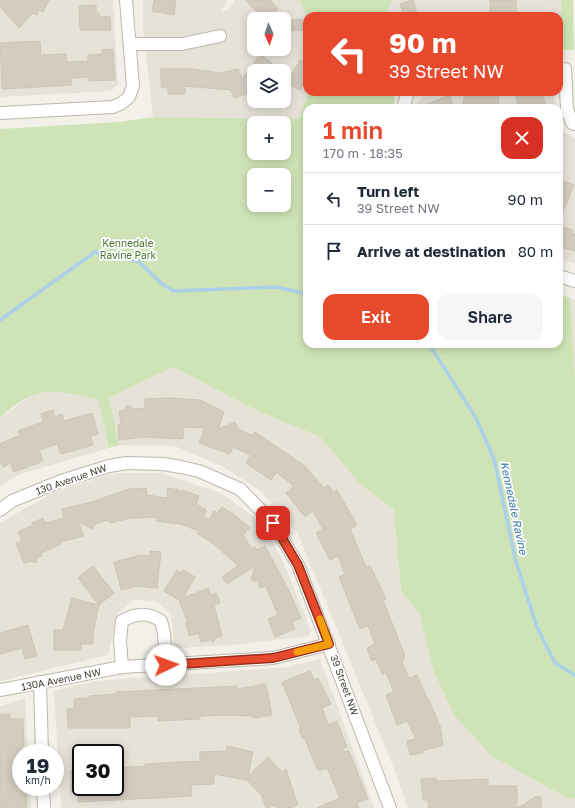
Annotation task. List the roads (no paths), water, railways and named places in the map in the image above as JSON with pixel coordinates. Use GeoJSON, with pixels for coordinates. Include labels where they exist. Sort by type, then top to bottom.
{"type":"FeatureCollection","features":[{"type":"Feature","properties":{"kind":"street"},"geometry":{"type":"LineString","coordinates":[[0,113],[107,108],[122,103],[129,97],[133,86],[126,0]]}},
{"type":"Feature","properties":{"kind":"street"},"geometry":{"type":"LineString","coordinates":[[130,44],[182,44],[220,36]]}},
{"type":"Feature","properties":{"kind":"street"},"geometry":{"type":"LineString","coordinates":[[566,69],[567,109],[572,123],[575,124]]}},
{"type":"Feature","properties":{"kind":"street"},"geometry":{"type":"LineString","coordinates":[[563,277],[575,281]]}},
{"type":"Feature","properties":{"kind":"street","name":"130 Avenue NW"},"geometry":{"type":"LineString","coordinates":[[0,510],[12,501],[61,481],[109,466],[127,463],[163,464],[199,471],[240,489],[256,505]]}},
{"type":"Feature","properties":{"kind":"street","name":"39 Street NW"},"geometry":{"type":"LineString","coordinates":[[256,505],[273,523],[298,565],[390,808]]}},
{"type":"Feature","properties":{"kind":"street"},"geometry":{"type":"LineString","coordinates":[[122,667],[120,640],[122,621],[132,615],[151,614],[161,621],[164,633],[166,665]]}},
{"type":"Feature","properties":{"kind":"street","name":"130A Avenue NW"},"geometry":{"type":"LineString","coordinates":[[0,690],[122,667],[273,658],[329,644]]}},
{"type":"Feature","properties":{"kind":"street"},"geometry":{"type":"LineString","coordinates":[[40,682],[42,744]]}},
{"type":"Feature","properties":{"kind":"street"},"geometry":{"type":"LineString","coordinates":[[43,796],[44,808]]}},
{"type":"Feature","properties":{"kind":"waterway","name":"Kennedale Ravine"},"geometry":{"type":"LineString","coordinates":[[0,320],[95,252],[138,261],[162,284],[174,291],[276,287],[303,293]]}},
{"type":"Feature","properties":{"kind":"waterway","name":"Kennedale Ravine"},"geometry":{"type":"LineString","coordinates":[[432,348],[476,418],[494,459],[516,562],[537,627],[555,663],[575,675]]}},
{"type":"Feature","properties":{"kind":"park label","name":"Kennedale Ravine Park"},"geometry":{"type":"Point","coordinates":[128,248]}}]}
